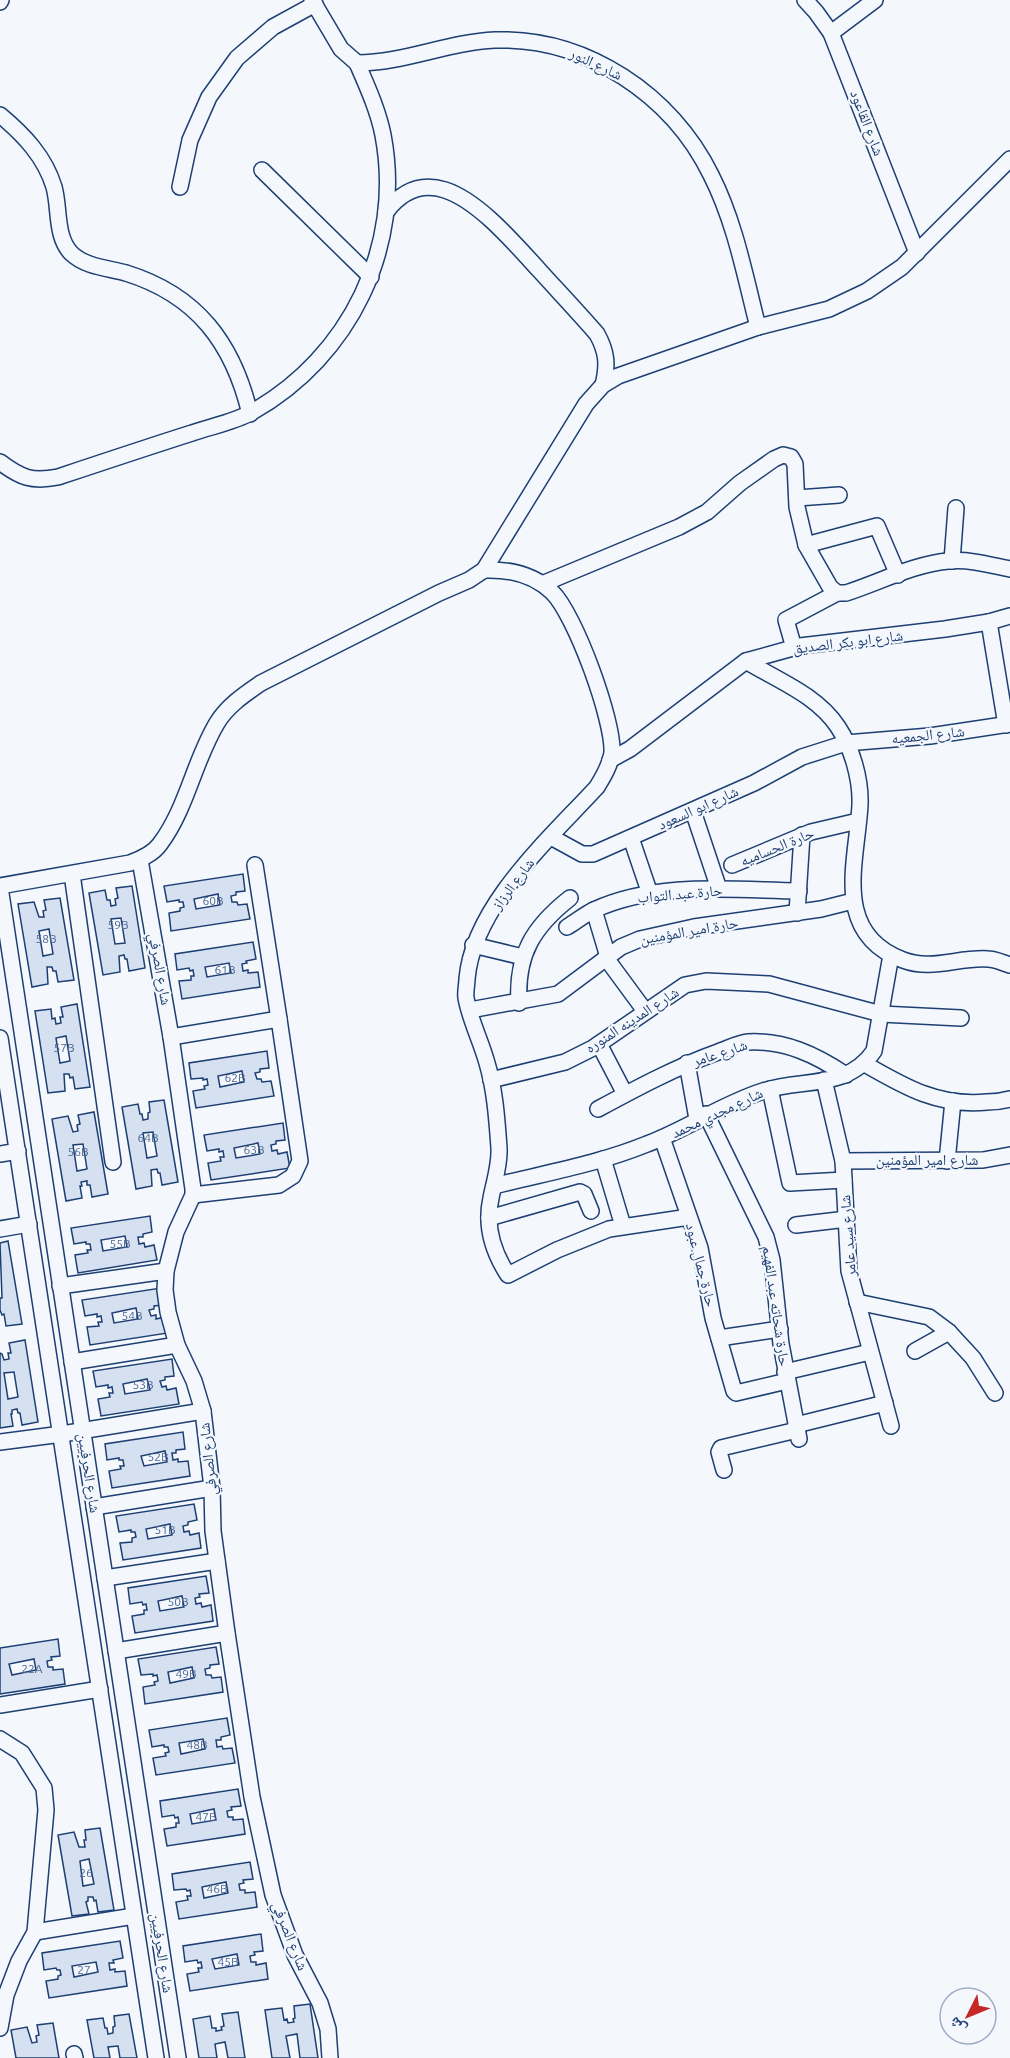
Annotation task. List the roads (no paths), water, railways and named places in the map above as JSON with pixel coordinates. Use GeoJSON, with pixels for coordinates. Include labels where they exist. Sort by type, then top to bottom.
{"type":"FeatureCollection","features":[{"type":"Feature","properties":{"kind":"street","name":"شارع القاعود"},"geometry":{"type":"LineString","coordinates":[[805,0],[831,33],[917,253]]}},
{"type":"Feature","properties":{"kind":"street"},"geometry":{"type":"LineString","coordinates":[[831,33],[875,0]]}},
{"type":"Feature","properties":{"kind":"street"},"geometry":{"type":"LineString","coordinates":[[0,462],[15,473],[29,479],[41,480],[250,414],[282,394],[335,342],[355,311],[371,277],[383,234],[387,174],[383,135],[372,98],[357,63],[341,49],[314,2],[273,27],[237,58],[209,97],[190,140],[180,187]]}},
{"type":"Feature","properties":{"kind":"street","name":"شارع النور"},"geometry":{"type":"LineString","coordinates":[[357,63],[375,63],[464,43],[497,40],[563,49],[595,61],[624,77],[651,97],[675,120],[696,147],[712,176],[735,239],[758,327]]}},
{"type":"Feature","properties":{"kind":"street"},"geometry":{"type":"LineString","coordinates":[[0,115],[36,150],[47,168],[54,189],[60,231],[69,251],[87,263],[153,283],[177,297],[199,315],[218,336],[232,359],[243,385],[250,414]]}},
{"type":"Feature","properties":{"kind":"street"},"geometry":{"type":"LineString","coordinates":[[0,887],[140,860],[160,844],[179,812],[202,752],[218,721],[246,693],[290,668],[484,570],[586,404],[603,385],[618,376],[758,327],[810,315],[849,301],[885,280],[917,253],[1010,159]]}},
{"type":"Feature","properties":{"kind":"street"},"geometry":{"type":"LineString","coordinates":[[262,170],[371,277]]}},
{"type":"Feature","properties":{"kind":"street"},"geometry":{"type":"LineString","coordinates":[[386,212],[396,198],[411,190],[429,187],[446,190],[488,218],[597,334],[606,350],[607,358],[608,368],[603,385]]}},
{"type":"Feature","properties":{"kind":"street"},"geometry":{"type":"LineString","coordinates":[[542,584],[679,527],[707,512],[740,483],[774,459],[783,456],[791,457],[795,464],[797,498],[806,545],[823,578],[837,593]]}},
{"type":"Feature","properties":{"kind":"street"},"geometry":{"type":"LineString","coordinates":[[797,498],[839,495]]}},
{"type":"Feature","properties":{"kind":"street"},"geometry":{"type":"LineString","coordinates":[[951,561],[956,508]]}},
{"type":"Feature","properties":{"kind":"street"},"geometry":{"type":"LineString","coordinates":[[806,545],[877,525],[898,575]]}},
{"type":"Feature","properties":{"kind":"street"},"geometry":{"type":"LineString","coordinates":[[794,648],[786,620],[837,593],[846,593],[933,563],[972,562],[1010,569]]}},
{"type":"Feature","properties":{"kind":"street","name":"شارع الرزاز"},"geometry":{"type":"LineString","coordinates":[[484,570],[514,571],[542,584],[559,599],[595,677],[606,709],[612,754],[607,771],[597,787],[520,870],[489,914],[473,945],[466,996],[491,1080],[499,1152],[489,1218],[491,1239],[508,1275],[557,1250],[609,1229],[623,1226]]}},
{"type":"Feature","properties":{"kind":"street","name":"شارع ابو بكر الصديق"},"geometry":{"type":"LineString","coordinates":[[610,760],[630,749],[746,660],[813,644],[876,639],[988,622],[1010,616]]}},
{"type":"Feature","properties":{"kind":"street"},"geometry":{"type":"LineString","coordinates":[[988,622],[1008,725]]}},
{"type":"Feature","properties":{"kind":"street"},"geometry":{"type":"LineString","coordinates":[[746,660],[824,709],[839,728],[846,743],[855,766],[859,787],[851,888],[858,917],[866,932],[877,945],[891,955],[913,964],[990,959],[1010,965]]}},
{"type":"Feature","properties":{"kind":"street","name":"شارع الجمعيه"},"geometry":{"type":"LineString","coordinates":[[846,743],[930,736],[1008,725]]}},
{"type":"Feature","properties":{"kind":"street","name":"شارع ابو السعود"},"geometry":{"type":"LineString","coordinates":[[551,837],[582,854],[589,855],[763,779],[802,757],[846,743]]}},
{"type":"Feature","properties":{"kind":"street"},"geometry":{"type":"LineString","coordinates":[[693,811],[719,889]]}},
{"type":"Feature","properties":{"kind":"street","name":"حارة الحساميه"},"geometry":{"type":"LineString","coordinates":[[732,865],[802,835],[858,821]]}},
{"type":"Feature","properties":{"kind":"street"},"geometry":{"type":"LineString","coordinates":[[798,913],[802,835]]}},
{"type":"Feature","properties":{"kind":"street"},"geometry":{"type":"LineString","coordinates":[[631,838],[650,894]]}},
{"type":"Feature","properties":{"kind":"street","name":"شارع الصرفي"},"geometry":{"type":"LineString","coordinates":[[140,860],[171,1037],[193,1195],[177,1232],[166,1271],[165,1290],[168,1312],[177,1345],[194,1381],[202,1411],[212,1488],[213,1531],[227,1634],[252,1797],[273,1895],[295,1954],[320,2003],[328,2029],[330,2058]]}},
{"type":"Feature","properties":{"kind":"street"},"geometry":{"type":"LineString","coordinates":[[193,1195],[279,1185],[293,1176],[300,1161],[255,865]]}},
{"type":"Feature","properties":{"kind":"street"},"geometry":{"type":"LineString","coordinates":[[72,874],[113,1162]]}},
{"type":"Feature","properties":{"kind":"street","name":"شارع الحرفيين"},"geometry":{"type":"LineString","coordinates":[[0,887],[178,2058]]}},
{"type":"Feature","properties":{"kind":"street","name":"حارة عبد التواب"},"geometry":{"type":"LineString","coordinates":[[567,927],[594,910],[650,894],[719,889],[799,891]]}},
{"type":"Feature","properties":{"kind":"street"},"geometry":{"type":"LineString","coordinates":[[519,1003],[518,987],[523,957],[539,927],[550,914],[570,898]]}},
{"type":"Feature","properties":{"kind":"street","name":"حارة امير المؤمنين"},"geometry":{"type":"LineString","coordinates":[[470,1010],[519,1003],[558,994],[629,943],[650,936],[694,927],[798,913],[853,901]]}},
{"type":"Feature","properties":{"kind":"street"},"geometry":{"type":"LineString","coordinates":[[594,910],[607,957],[645,1011]]}},
{"type":"Feature","properties":{"kind":"street"},"geometry":{"type":"LineString","coordinates":[[473,945],[523,957]]}},
{"type":"Feature","properties":{"kind":"street"},"geometry":{"type":"LineString","coordinates":[[891,955],[874,1051],[865,1064],[908,1088],[940,1100],[972,1104],[1010,1099]]}},
{"type":"Feature","properties":{"kind":"street","name":"شارع المدينه المنوره"},"geometry":{"type":"LineString","coordinates":[[491,1080],[565,1062],[599,1044],[685,985],[706,981],[769,984],[881,1014],[961,1018]]}},
{"type":"Feature","properties":{"kind":"street"},"geometry":{"type":"LineString","coordinates":[[171,1037],[279,1019]]}},
{"type":"Feature","properties":{"kind":"street","name":"شارع الحرفيين"},"geometry":{"type":"LineString","coordinates":[[0,1038],[3,1080],[18,1151],[156,2058]]}},
{"type":"Feature","properties":{"kind":"street","name":"شارع عامر"},"geometry":{"type":"LineString","coordinates":[[598,1109],[687,1063],[745,1042],[788,1045],[813,1055],[846,1075]]}},
{"type":"Feature","properties":{"kind":"street"},"geometry":{"type":"LineString","coordinates":[[599,1044],[625,1094]]}},
{"type":"Feature","properties":{"kind":"street","name":"حارة شحاته عبد الفهيم"},"geometry":{"type":"LineString","coordinates":[[687,1063],[701,1117],[766,1237],[772,1260],[786,1376],[797,1431]]}},
{"type":"Feature","properties":{"kind":"street","name":"شارع مجدي محمد"},"geometry":{"type":"LineString","coordinates":[[494,1186],[625,1153],[662,1138],[701,1117],[770,1089],[846,1075],[865,1064]]}},
{"type":"Feature","properties":{"kind":"street","name":"شارع سيد عامر"},"geometry":{"type":"LineString","coordinates":[[824,1080],[843,1161],[849,1271],[891,1426]]}},
{"type":"Feature","properties":{"kind":"street"},"geometry":{"type":"LineString","coordinates":[[770,1089],[790,1183],[844,1180]]}},
{"type":"Feature","properties":{"kind":"street"},"geometry":{"type":"LineString","coordinates":[[947,1161],[953,1101]]}},
{"type":"Feature","properties":{"kind":"street","name":"حارة جمال عبود"},"geometry":{"type":"LineString","coordinates":[[662,1138],[699,1248],[713,1318],[735,1393],[786,1376]]}},
{"type":"Feature","properties":{"kind":"street"},"geometry":{"type":"LineString","coordinates":[[0,1154],[18,1151]]}},
{"type":"Feature","properties":{"kind":"street","name":"شارع امير المؤمنين"},"geometry":{"type":"LineString","coordinates":[[843,1161],[983,1160],[1010,1155]]}},
{"type":"Feature","properties":{"kind":"street"},"geometry":{"type":"LineString","coordinates":[[603,1159],[623,1226],[689,1217]]}},
{"type":"Feature","properties":{"kind":"street"},"geometry":{"type":"LineString","coordinates":[[489,1218],[580,1192],[584,1194],[591,1211]]}},
{"type":"Feature","properties":{"kind":"street"},"geometry":{"type":"LineString","coordinates":[[796,1225],[847,1219]]}},
{"type":"Feature","properties":{"kind":"street"},"geometry":{"type":"LineString","coordinates":[[0,1229],[29,1224]]}},
{"type":"Feature","properties":{"kind":"street"},"geometry":{"type":"LineString","coordinates":[[60,1286],[166,1271]]}},
{"type":"Feature","properties":{"kind":"street"},"geometry":{"type":"LineString","coordinates":[[857,1302],[929,1317],[949,1332],[973,1358],[995,1393]]}},
{"type":"Feature","properties":{"kind":"street"},"geometry":{"type":"LineString","coordinates":[[719,1338],[780,1329]]}},
{"type":"Feature","properties":{"kind":"street"},"geometry":{"type":"LineString","coordinates":[[915,1351],[949,1332]]}},
{"type":"Feature","properties":{"kind":"street"},"geometry":{"type":"LineString","coordinates":[[72,1362],[177,1345]]}},
{"type":"Feature","properties":{"kind":"street"},"geometry":{"type":"LineString","coordinates":[[786,1376],[870,1352]]}},
{"type":"Feature","properties":{"kind":"street"},"geometry":{"type":"LineString","coordinates":[[724,1470],[719,1452],[721,1448],[797,1431],[885,1403]]}},
{"type":"Feature","properties":{"kind":"street"},"geometry":{"type":"LineString","coordinates":[[0,1442],[202,1411]]}},
{"type":"Feature","properties":{"kind":"street"},"geometry":{"type":"LineString","coordinates":[[94,1507],[212,1488]]}},
{"type":"Feature","properties":{"kind":"street"},"geometry":{"type":"LineString","coordinates":[[105,1578],[217,1561]]}},
{"type":"Feature","properties":{"kind":"street"},"geometry":{"type":"LineString","coordinates":[[116,1651],[227,1634]]}},
{"type":"Feature","properties":{"kind":"street"},"geometry":{"type":"LineString","coordinates":[[0,1705],[100,1689]]}},
{"type":"Feature","properties":{"kind":"street"},"geometry":{"type":"LineString","coordinates":[[106,1726],[127,1722]]}},
{"type":"Feature","properties":{"kind":"street"},"geometry":{"type":"LineString","coordinates":[[0,1739],[22,1754],[44,1788],[46,1810],[35,1932],[19,1961],[6,1995],[0,2028]]}},
{"type":"Feature","properties":{"kind":"street"},"geometry":{"type":"LineString","coordinates":[[127,1864],[148,1862]]}},
{"type":"Feature","properties":{"kind":"street"},"geometry":{"type":"LineString","coordinates":[[35,1932],[134,1916]]}}]}
